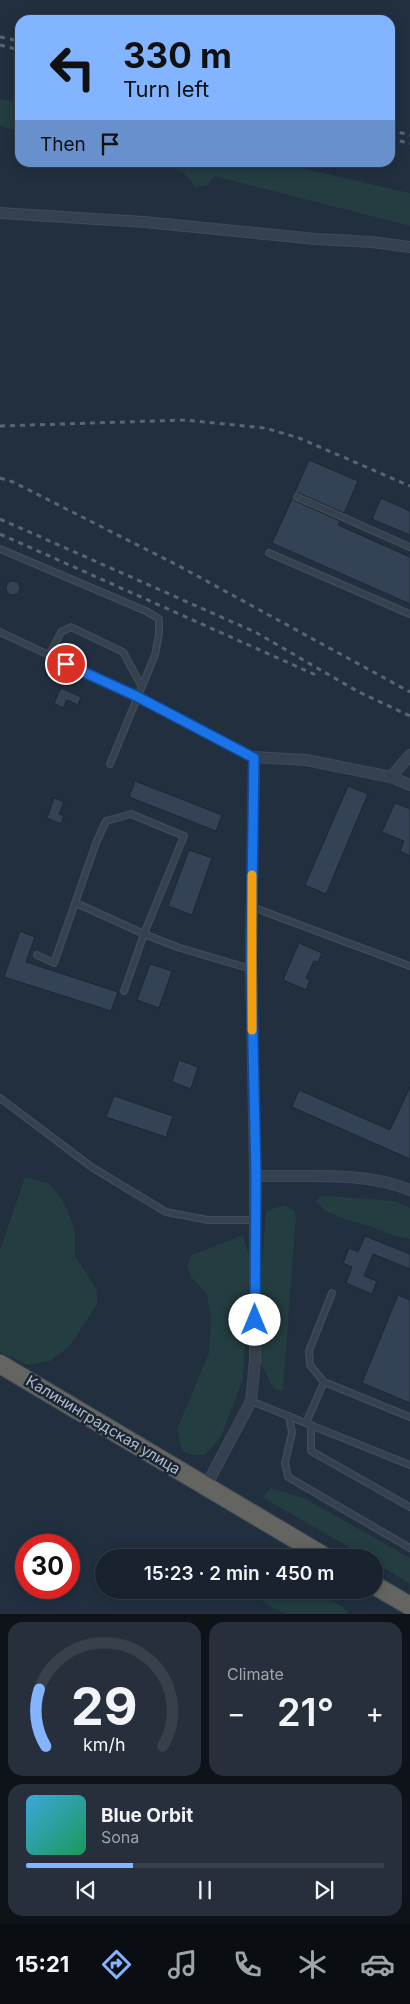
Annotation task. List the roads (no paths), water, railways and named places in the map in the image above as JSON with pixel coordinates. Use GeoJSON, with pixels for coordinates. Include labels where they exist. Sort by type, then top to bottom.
{"type":"FeatureCollection","features":[{"type":"Feature","properties":{"kind":"highway","name":"Калининградская улица"},"geometry":{"type":"LineString","coordinates":[[0,1364],[312,1549]]}},
{"type":"Feature","properties":{"kind":"highway"},"geometry":{"type":"LineString","coordinates":[[383,1590],[410,1606]]}},
{"type":"Feature","properties":{"kind":"street"},"geometry":{"type":"LineString","coordinates":[[0,213],[144,222],[410,247]]}},
{"type":"Feature","properties":{"kind":"street"},"geometry":{"type":"LineString","coordinates":[[392,777],[410,755]]}},
{"type":"Feature","properties":{"kind":"street"},"geometry":{"type":"LineString","coordinates":[[206,1486],[251,1401],[255,1360],[256,1176],[251,969],[254,758],[306,760],[392,777],[410,785]]}},
{"type":"Feature","properties":{"kind":"street"},"geometry":{"type":"LineString","coordinates":[[256,1176],[360,1178],[410,1190]]}},
{"type":"Feature","properties":{"kind":"lane"},"geometry":{"type":"LineString","coordinates":[[297,497],[410,547]]}},
{"type":"Feature","properties":{"kind":"lane"},"geometry":{"type":"LineString","coordinates":[[0,549],[146,611],[159,619],[159,634],[155,655],[136,696],[110,764]]}},
{"type":"Feature","properties":{"kind":"lane"},"geometry":{"type":"LineString","coordinates":[[269,553],[410,614]]}},
{"type":"Feature","properties":{"kind":"lane"},"geometry":{"type":"LineString","coordinates":[[49,655],[61,632],[71,627],[123,652],[141,685]]}},
{"type":"Feature","properties":{"kind":"lane"},"geometry":{"type":"LineString","coordinates":[[0,632],[136,696],[254,758]]}},
{"type":"Feature","properties":{"kind":"lane"},"geometry":{"type":"LineString","coordinates":[[37,955],[54,963],[96,843],[106,821],[131,814],[184,836],[144,934],[124,991]]}},
{"type":"Feature","properties":{"kind":"lane"},"geometry":{"type":"LineString","coordinates":[[76,903],[177,947],[251,969]]}},
{"type":"Feature","properties":{"kind":"lane"},"geometry":{"type":"LineString","coordinates":[[252,907],[410,966]]}},
{"type":"Feature","properties":{"kind":"lane"},"geometry":{"type":"LineString","coordinates":[[0,1098],[93,1168],[166,1212],[208,1220],[255,1220]]}},
{"type":"Feature","properties":{"kind":"lane"},"geometry":{"type":"LineString","coordinates":[[332,1292],[309,1351],[310,1366],[324,1382],[410,1417]]}},
{"type":"Feature","properties":{"kind":"lane"},"geometry":{"type":"LineString","coordinates":[[324,1382],[308,1424],[311,1452],[410,1507]]}},
{"type":"Feature","properties":{"kind":"lane"},"geometry":{"type":"LineString","coordinates":[[251,1401],[410,1465]]}},
{"type":"Feature","properties":{"kind":"lane"},"geometry":{"type":"LineString","coordinates":[[289,1416],[292,1433],[285,1463],[288,1477],[410,1548]]}},
{"type":"Feature","properties":{"kind":"railway"},"geometry":{"type":"LineString","coordinates":[[0,37],[15,40]]}},
{"type":"Feature","properties":{"kind":"railway"},"geometry":{"type":"LineString","coordinates":[[0,45],[15,49]]}},
{"type":"Feature","properties":{"kind":"railway"},"geometry":{"type":"LineString","coordinates":[[395,131],[410,135]]}},
{"type":"Feature","properties":{"kind":"railway"},"geometry":{"type":"LineString","coordinates":[[395,140],[410,143]]}},
{"type":"Feature","properties":{"kind":"railway"},"geometry":{"type":"LineString","coordinates":[[0,426],[186,420],[265,428],[299,438],[410,486]]}},
{"type":"Feature","properties":{"kind":"railway"},"geometry":{"type":"LineString","coordinates":[[0,478],[13,482],[179,566],[410,692]]}},
{"type":"Feature","properties":{"kind":"railway"},"geometry":{"type":"LineString","coordinates":[[0,519],[255,632],[357,691],[410,716]]}},
{"type":"Feature","properties":{"kind":"railway"},"geometry":{"type":"LineString","coordinates":[[0,534],[318,676]]}}]}
